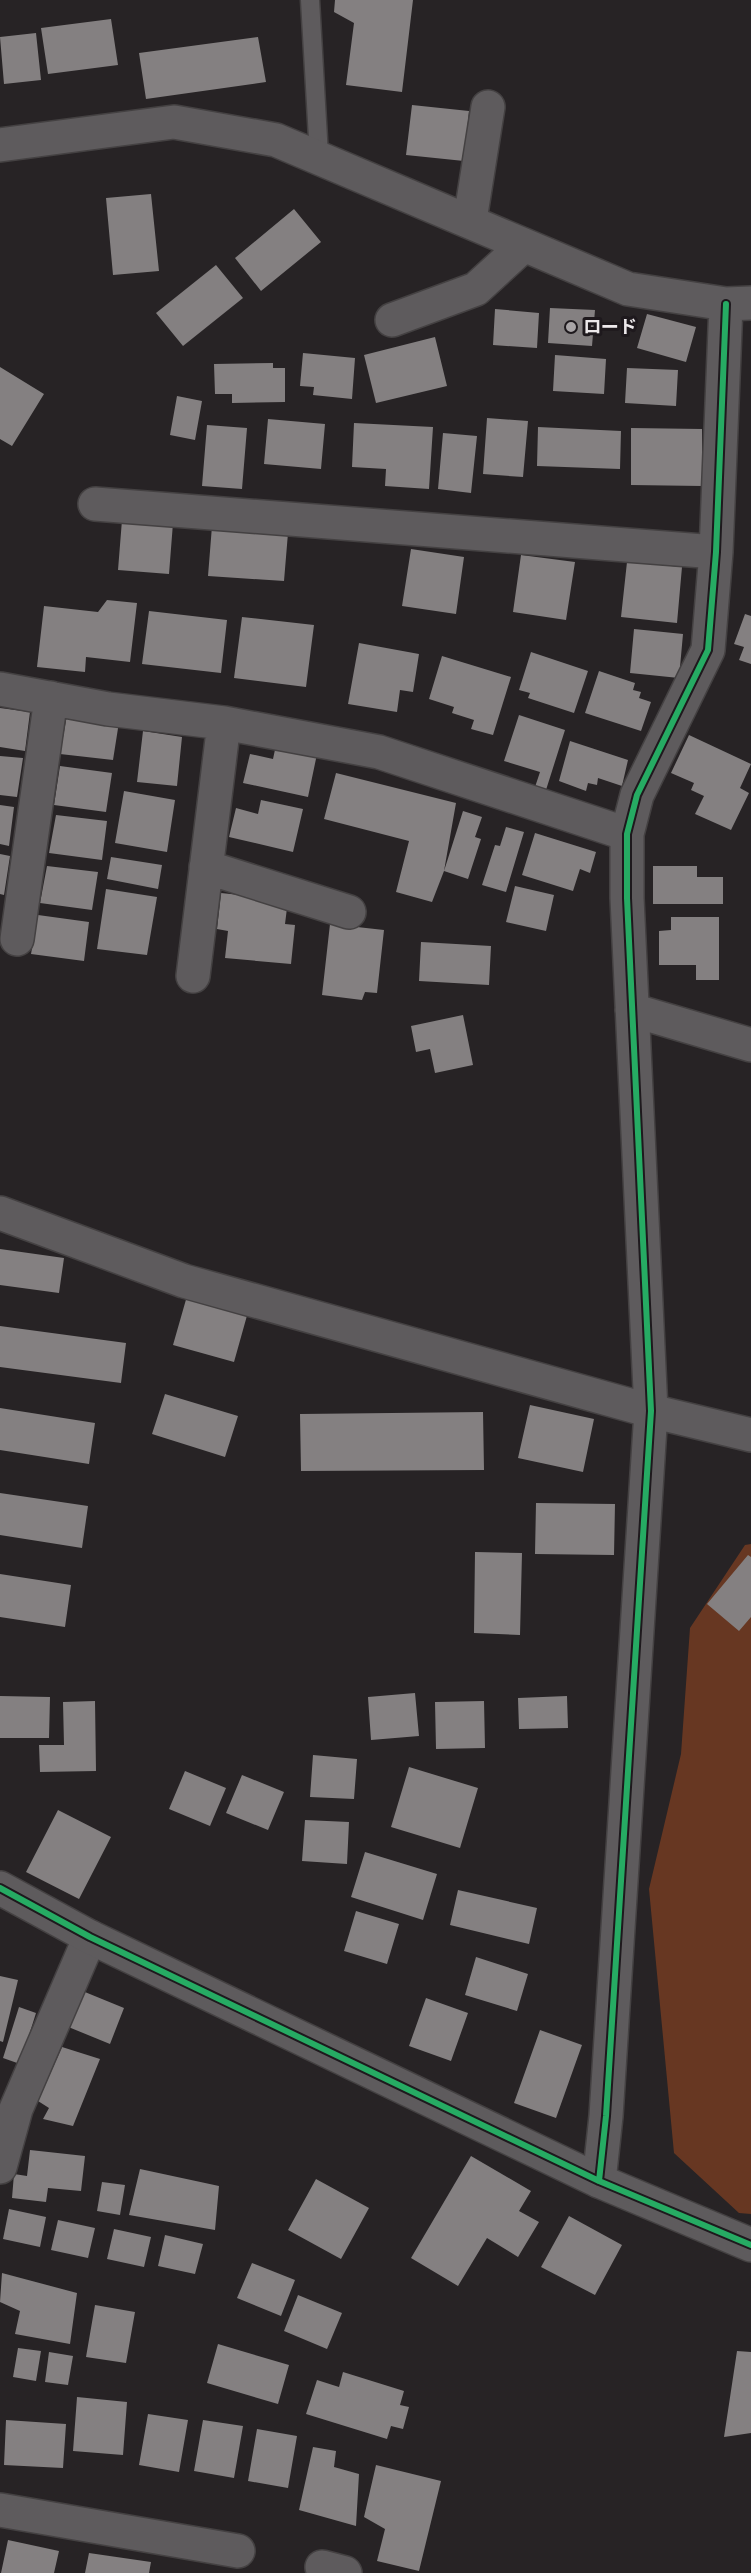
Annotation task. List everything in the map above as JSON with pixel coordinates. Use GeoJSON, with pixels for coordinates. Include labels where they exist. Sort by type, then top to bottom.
{"type":"FeatureCollection","features":[{"type":"Feature","properties":{"kind":"street"},"geometry":{"type":"LineString","coordinates":[[470,220],[488,108]]}},
{"type":"Feature","properties":{"kind":"street"},"geometry":{"type":"LineString","coordinates":[[0,145],[174,122],[276,140],[319,156],[628,289],[738,304],[708,650],[637,795],[627,834],[627,898],[651,1411],[606,2116],[599,2181]]}},
{"type":"Feature","properties":{"kind":"street"},"geometry":{"type":"LineString","coordinates":[[392,320],[476,289],[524,245]]}},
{"type":"Feature","properties":{"kind":"street"},"geometry":{"type":"LineString","coordinates":[[95,504],[716,552]]}},
{"type":"Feature","properties":{"kind":"street"},"geometry":{"type":"LineString","coordinates":[[0,689],[108,709],[224,723],[378,752],[627,834]]}},
{"type":"Feature","properties":{"kind":"street"},"geometry":{"type":"LineString","coordinates":[[17,939],[51,698]]}},
{"type":"Feature","properties":{"kind":"street"},"geometry":{"type":"LineString","coordinates":[[193,976],[224,723]]}},
{"type":"Feature","properties":{"kind":"street"},"geometry":{"type":"LineString","coordinates":[[206,867],[349,912]]}},
{"type":"Feature","properties":{"kind":"street"},"geometry":{"type":"LineString","coordinates":[[632,1010],[751,1045]]}},
{"type":"Feature","properties":{"kind":"street"},"geometry":{"type":"LineString","coordinates":[[0,1213],[184,1281],[651,1411],[751,1435]]}},
{"type":"Feature","properties":{"kind":"street"},"geometry":{"type":"LineString","coordinates":[[0,1888],[90,1937],[599,2181],[751,2245]]}},
{"type":"Feature","properties":{"kind":"street"},"geometry":{"type":"LineString","coordinates":[[0,2167],[16,2109],[90,1937]]}},
{"type":"Feature","properties":{"kind":"street"},"geometry":{"type":"LineString","coordinates":[[2,2519],[238,2551]]}},
{"type":"Feature","properties":{"kind":"lane"},"geometry":{"type":"LineString","coordinates":[[310,0],[319,156]]}},
{"type":"Feature","properties":{"kind":"shaded area"},"geometry":{"type":"Polygon","coordinates":[[[751,1544],[751,2214],[739,2213],[674,2153],[649,1889],[681,1754],[690,1628],[745,1545],[751,1544]]]}},
{"type":"Feature","properties":{"kind":"building"},"geometry":{"type":"Polygon","coordinates":[[[335,0],[413,0],[402,92],[346,85],[354,23],[334,12],[335,0]]]}},
{"type":"Feature","properties":{"kind":"building"},"geometry":{"type":"Polygon","coordinates":[[[111,19],[118,65],[48,74],[41,28],[111,19]]]}},
{"type":"Feature","properties":{"kind":"building"},"geometry":{"type":"Polygon","coordinates":[[[36,33],[41,80],[4,84],[0,37],[36,33]]]}},
{"type":"Feature","properties":{"kind":"building"},"geometry":{"type":"Polygon","coordinates":[[[258,37],[266,82],[146,99],[139,53],[258,37]]]}},
{"type":"Feature","properties":{"kind":"building"},"geometry":{"type":"Polygon","coordinates":[[[412,105],[469,111],[464,161],[406,155],[412,105]]]}},
{"type":"Feature","properties":{"kind":"building"},"geometry":{"type":"Polygon","coordinates":[[[151,194],[159,271],[113,275],[106,198],[151,194]]]}},
{"type":"Feature","properties":{"kind":"building"},"geometry":{"type":"Polygon","coordinates":[[[294,209],[321,242],[261,291],[235,258],[294,209]]]}},
{"type":"Feature","properties":{"kind":"building"},"geometry":{"type":"Polygon","coordinates":[[[216,265],[243,298],[183,346],[156,313],[216,265]]]}},
{"type":"Feature","properties":{"kind":"building","name":"ロード"},"geometry":{"type":"Polygon","coordinates":[[[550,308],[595,310],[592,346],[548,343],[550,308]]]}},
{"type":"Feature","properties":{"kind":"building"},"geometry":{"type":"Polygon","coordinates":[[[495,309],[539,313],[537,348],[493,345],[495,309]]]}},
{"type":"Feature","properties":{"kind":"building"},"geometry":{"type":"Polygon","coordinates":[[[647,314],[696,327],[686,362],[637,348],[647,314]]]}},
{"type":"Feature","properties":{"kind":"building"},"geometry":{"type":"Polygon","coordinates":[[[435,337],[447,386],[376,403],[364,355],[435,337]]]}},
{"type":"Feature","properties":{"kind":"building"},"geometry":{"type":"Polygon","coordinates":[[[303,353],[355,358],[352,399],[313,395],[314,387],[300,386],[303,353]]]}},
{"type":"Feature","properties":{"kind":"building"},"geometry":{"type":"Polygon","coordinates":[[[555,355],[606,359],[604,394],[553,391],[555,355]]]}},
{"type":"Feature","properties":{"kind":"building"},"geometry":{"type":"Polygon","coordinates":[[[273,363],[273,368],[285,368],[285,402],[232,403],[232,394],[215,394],[214,364],[273,363]]]}},
{"type":"Feature","properties":{"kind":"building"},"geometry":{"type":"Polygon","coordinates":[[[0,367],[44,394],[12,446],[0,439],[0,367]]]}},
{"type":"Feature","properties":{"kind":"building"},"geometry":{"type":"Polygon","coordinates":[[[627,368],[678,370],[676,406],[625,403],[627,368]]]}},
{"type":"Feature","properties":{"kind":"building"},"geometry":{"type":"Polygon","coordinates":[[[177,396],[202,401],[195,440],[170,435],[177,396]]]}},
{"type":"Feature","properties":{"kind":"building"},"geometry":{"type":"Polygon","coordinates":[[[487,418],[528,421],[523,477],[483,474],[487,418]]]}},
{"type":"Feature","properties":{"kind":"building"},"geometry":{"type":"Polygon","coordinates":[[[268,419],[325,424],[321,469],[264,464],[268,419]]]}},
{"type":"Feature","properties":{"kind":"building"},"geometry":{"type":"Polygon","coordinates":[[[354,423],[433,427],[429,489],[385,486],[386,469],[352,467],[354,423]]]}},
{"type":"Feature","properties":{"kind":"building"},"geometry":{"type":"Polygon","coordinates":[[[207,425],[247,428],[242,489],[202,486],[207,425]]]}},
{"type":"Feature","properties":{"kind":"building"},"geometry":{"type":"Polygon","coordinates":[[[538,427],[621,431],[620,469],[537,466],[538,427]]]}},
{"type":"Feature","properties":{"kind":"building"},"geometry":{"type":"Polygon","coordinates":[[[631,428],[702,429],[702,486],[631,485],[631,428]]]}},
{"type":"Feature","properties":{"kind":"building"},"geometry":{"type":"Polygon","coordinates":[[[443,433],[477,436],[471,493],[438,489],[443,433]]]}},
{"type":"Feature","properties":{"kind":"building"},"geometry":{"type":"Polygon","coordinates":[[[122,520],[173,523],[169,574],[118,570],[122,520]]]}},
{"type":"Feature","properties":{"kind":"building"},"geometry":{"type":"Polygon","coordinates":[[[212,526],[288,533],[284,581],[208,576],[212,526]]]}},
{"type":"Feature","properties":{"kind":"building"},"geometry":{"type":"Polygon","coordinates":[[[411,549],[464,557],[456,614],[402,606],[411,549]]]}},
{"type":"Feature","properties":{"kind":"building"},"geometry":{"type":"Polygon","coordinates":[[[521,555],[575,562],[566,620],[513,612],[521,555]]]}},
{"type":"Feature","properties":{"kind":"building"},"geometry":{"type":"Polygon","coordinates":[[[627,562],[682,567],[677,623],[621,617],[627,562]]]}},
{"type":"Feature","properties":{"kind":"building"},"geometry":{"type":"Polygon","coordinates":[[[107,600],[137,603],[130,662],[86,657],[85,672],[37,667],[44,606],[98,612],[107,600]]]}},
{"type":"Feature","properties":{"kind":"building"},"geometry":{"type":"Polygon","coordinates":[[[149,611],[227,620],[221,673],[142,664],[149,611]]]}},
{"type":"Feature","properties":{"kind":"building"},"geometry":{"type":"Polygon","coordinates":[[[745,614],[751,616],[751,664],[739,660],[744,647],[734,644],[745,614]]]}},
{"type":"Feature","properties":{"kind":"building"},"geometry":{"type":"Polygon","coordinates":[[[242,617],[314,625],[306,687],[234,678],[242,617]]]}},
{"type":"Feature","properties":{"kind":"building"},"geometry":{"type":"Polygon","coordinates":[[[634,629],[683,634],[679,678],[630,673],[634,629]]]}},
{"type":"Feature","properties":{"kind":"building"},"geometry":{"type":"Polygon","coordinates":[[[359,643],[419,654],[413,692],[400,690],[397,712],[348,704],[359,643]]]}},
{"type":"Feature","properties":{"kind":"building"},"geometry":{"type":"Polygon","coordinates":[[[531,652],[588,671],[574,713],[528,698],[530,693],[519,690],[531,652]]]}},
{"type":"Feature","properties":{"kind":"building"},"geometry":{"type":"Polygon","coordinates":[[[442,656],[511,677],[493,735],[471,729],[474,720],[452,713],[454,707],[429,699],[442,656]]]}},
{"type":"Feature","properties":{"kind":"building"},"geometry":{"type":"Polygon","coordinates":[[[599,671],[635,683],[633,690],[641,692],[639,698],[651,702],[641,731],[585,713],[599,671]]]}},
{"type":"Feature","properties":{"kind":"building"},"geometry":{"type":"Polygon","coordinates":[[[0,708],[30,712],[25,751],[0,747],[0,708]]]}},
{"type":"Feature","properties":{"kind":"building"},"geometry":{"type":"Polygon","coordinates":[[[67,715],[119,722],[113,760],[60,754],[67,715]]]}},
{"type":"Feature","properties":{"kind":"building"},"geometry":{"type":"Polygon","coordinates":[[[519,715],[565,730],[546,790],[535,787],[540,772],[504,761],[519,715]]]}},
{"type":"Feature","properties":{"kind":"building"},"geometry":{"type":"Polygon","coordinates":[[[143,731],[182,737],[177,786],[137,782],[143,731]]]}},
{"type":"Feature","properties":{"kind":"building"},"geometry":{"type":"Polygon","coordinates":[[[689,735],[751,764],[740,788],[749,793],[731,830],[695,814],[704,796],[691,790],[694,783],[671,773],[689,735]]]}},
{"type":"Feature","properties":{"kind":"building"},"geometry":{"type":"Polygon","coordinates":[[[570,741],[628,760],[622,786],[598,778],[597,785],[588,783],[586,791],[559,781],[570,741]]]}},
{"type":"Feature","properties":{"kind":"building"},"geometry":{"type":"Polygon","coordinates":[[[276,745],[317,754],[308,797],[243,783],[250,754],[273,759],[276,745]]]}},
{"type":"Feature","properties":{"kind":"building"},"geometry":{"type":"Polygon","coordinates":[[[0,756],[23,758],[17,797],[0,795],[0,756]]]}},
{"type":"Feature","properties":{"kind":"building"},"geometry":{"type":"Polygon","coordinates":[[[60,766],[112,773],[106,812],[54,805],[60,766]]]}},
{"type":"Feature","properties":{"kind":"building"},"geometry":{"type":"Polygon","coordinates":[[[336,773],[456,803],[444,871],[432,902],[396,892],[409,841],[324,819],[336,773]]]}},
{"type":"Feature","properties":{"kind":"building"},"geometry":{"type":"Polygon","coordinates":[[[124,791],[175,800],[167,852],[115,843],[124,791]]]}},
{"type":"Feature","properties":{"kind":"building"},"geometry":{"type":"Polygon","coordinates":[[[261,800],[303,809],[293,852],[229,837],[236,808],[258,814],[261,800]]]}},
{"type":"Feature","properties":{"kind":"building"},"geometry":{"type":"Polygon","coordinates":[[[0,805],[14,807],[9,846],[0,844],[0,805]]]}},
{"type":"Feature","properties":{"kind":"building"},"geometry":{"type":"Polygon","coordinates":[[[463,811],[482,817],[475,837],[481,839],[468,879],[444,871],[463,811]]]}},
{"type":"Feature","properties":{"kind":"building"},"geometry":{"type":"Polygon","coordinates":[[[56,815],[107,821],[102,860],[49,853],[56,815]]]}},
{"type":"Feature","properties":{"kind":"building"},"geometry":{"type":"Polygon","coordinates":[[[506,827],[524,832],[506,892],[482,885],[495,845],[500,846],[506,827]]]}},
{"type":"Feature","properties":{"kind":"building"},"geometry":{"type":"Polygon","coordinates":[[[535,833],[596,852],[590,873],[580,869],[573,891],[522,875],[535,833]]]}},
{"type":"Feature","properties":{"kind":"building"},"geometry":{"type":"Polygon","coordinates":[[[0,854],[10,856],[4,895],[0,894],[0,854]]]}},
{"type":"Feature","properties":{"kind":"building"},"geometry":{"type":"Polygon","coordinates":[[[111,857],[162,865],[158,889],[107,879],[111,857]]]}},
{"type":"Feature","properties":{"kind":"building"},"geometry":{"type":"Polygon","coordinates":[[[47,866],[98,872],[92,910],[40,903],[47,866]]]}},
{"type":"Feature","properties":{"kind":"building"},"geometry":{"type":"Polygon","coordinates":[[[653,866],[697,866],[697,877],[723,877],[723,904],[653,904],[653,866]]]}},
{"type":"Feature","properties":{"kind":"building"},"geometry":{"type":"Polygon","coordinates":[[[515,886],[554,895],[546,931],[506,922],[515,886]]]}},
{"type":"Feature","properties":{"kind":"building"},"geometry":{"type":"Polygon","coordinates":[[[106,889],[157,897],[147,955],[97,949],[106,889]]]}},
{"type":"Feature","properties":{"kind":"building"},"geometry":{"type":"Polygon","coordinates":[[[221,893],[288,900],[285,924],[295,925],[291,964],[225,958],[228,931],[217,929],[221,893]]]}},
{"type":"Feature","properties":{"kind":"building"},"geometry":{"type":"Polygon","coordinates":[[[38,915],[89,922],[84,961],[31,954],[38,915]]]}},
{"type":"Feature","properties":{"kind":"building"},"geometry":{"type":"Polygon","coordinates":[[[671,917],[719,917],[719,980],[696,980],[696,965],[659,965],[659,931],[671,930],[671,917]]]}},
{"type":"Feature","properties":{"kind":"building"},"geometry":{"type":"Polygon","coordinates":[[[330,924],[384,930],[377,993],[365,992],[362,1000],[322,995],[330,924]]]}},
{"type":"Feature","properties":{"kind":"building"},"geometry":{"type":"Polygon","coordinates":[[[421,942],[491,946],[489,985],[419,981],[421,942]]]}},
{"type":"Feature","properties":{"kind":"building"},"geometry":{"type":"Polygon","coordinates":[[[463,1015],[473,1065],[435,1073],[430,1049],[416,1052],[411,1026],[463,1015]]]}},
{"type":"Feature","properties":{"kind":"building"},"geometry":{"type":"Polygon","coordinates":[[[0,1249],[64,1258],[59,1293],[0,1285],[0,1249]]]}},
{"type":"Feature","properties":{"kind":"building"},"geometry":{"type":"Polygon","coordinates":[[[187,1296],[248,1312],[234,1362],[173,1345],[187,1296]]]}},
{"type":"Feature","properties":{"kind":"building"},"geometry":{"type":"Polygon","coordinates":[[[0,1326],[126,1343],[121,1383],[0,1367],[0,1326]]]}},
{"type":"Feature","properties":{"kind":"building"},"geometry":{"type":"Polygon","coordinates":[[[165,1394],[238,1416],[225,1457],[152,1434],[165,1394]]]}},
{"type":"Feature","properties":{"kind":"building"},"geometry":{"type":"Polygon","coordinates":[[[530,1405],[594,1419],[583,1472],[518,1458],[530,1405]]]}},
{"type":"Feature","properties":{"kind":"building"},"geometry":{"type":"Polygon","coordinates":[[[0,1408],[95,1423],[89,1464],[0,1450],[0,1408]]]}},
{"type":"Feature","properties":{"kind":"building"},"geometry":{"type":"Polygon","coordinates":[[[483,1412],[484,1470],[301,1471],[300,1414],[483,1412]]]}},
{"type":"Feature","properties":{"kind":"building"},"geometry":{"type":"Polygon","coordinates":[[[0,1493],[88,1506],[82,1548],[0,1535],[0,1493]]]}},
{"type":"Feature","properties":{"kind":"building"},"geometry":{"type":"Polygon","coordinates":[[[536,1503],[615,1504],[614,1555],[535,1554],[536,1503]]]}},
{"type":"Feature","properties":{"kind":"building"},"geometry":{"type":"Polygon","coordinates":[[[475,1552],[522,1553],[520,1635],[474,1633],[475,1552]]]}},
{"type":"Feature","properties":{"kind":"building"},"geometry":{"type":"Polygon","coordinates":[[[748,1555],[751,1557],[751,1617],[739,1631],[707,1604],[748,1555]]]}},
{"type":"Feature","properties":{"kind":"building"},"geometry":{"type":"Polygon","coordinates":[[[0,1574],[71,1585],[65,1627],[0,1617],[0,1574]]]}},
{"type":"Feature","properties":{"kind":"building"},"geometry":{"type":"Polygon","coordinates":[[[415,1693],[419,1736],[371,1740],[368,1697],[415,1693]]]}},
{"type":"Feature","properties":{"kind":"building"},"geometry":{"type":"Polygon","coordinates":[[[0,1696],[50,1697],[49,1738],[0,1738],[0,1696]]]}},
{"type":"Feature","properties":{"kind":"building"},"geometry":{"type":"Polygon","coordinates":[[[567,1696],[568,1728],[519,1729],[518,1698],[567,1696]]]}},
{"type":"Feature","properties":{"kind":"building"},"geometry":{"type":"Polygon","coordinates":[[[95,1701],[96,1771],[40,1772],[39,1745],[64,1745],[63,1702],[95,1701]]]}},
{"type":"Feature","properties":{"kind":"building"},"geometry":{"type":"Polygon","coordinates":[[[484,1701],[485,1748],[436,1749],[435,1702],[484,1701]]]}},
{"type":"Feature","properties":{"kind":"building"},"geometry":{"type":"Polygon","coordinates":[[[313,1755],[357,1759],[354,1799],[310,1797],[313,1755]]]}},
{"type":"Feature","properties":{"kind":"building"},"geometry":{"type":"Polygon","coordinates":[[[409,1767],[478,1788],[460,1848],[391,1827],[409,1767]]]}},
{"type":"Feature","properties":{"kind":"building"},"geometry":{"type":"Polygon","coordinates":[[[185,1771],[226,1788],[210,1826],[169,1809],[185,1771]]]}},
{"type":"Feature","properties":{"kind":"building"},"geometry":{"type":"Polygon","coordinates":[[[242,1775],[284,1792],[268,1830],[226,1813],[242,1775]]]}},
{"type":"Feature","properties":{"kind":"building"},"geometry":{"type":"Polygon","coordinates":[[[58,1810],[111,1837],[79,1899],[26,1872],[58,1810]]]}},
{"type":"Feature","properties":{"kind":"building"},"geometry":{"type":"Polygon","coordinates":[[[305,1820],[349,1822],[347,1864],[302,1861],[305,1820]]]}},
{"type":"Feature","properties":{"kind":"building"},"geometry":{"type":"Polygon","coordinates":[[[365,1852],[437,1874],[423,1920],[351,1897],[365,1852]]]}},
{"type":"Feature","properties":{"kind":"building"},"geometry":{"type":"Polygon","coordinates":[[[458,1890],[537,1908],[529,1944],[450,1925],[458,1890]]]}},
{"type":"Feature","properties":{"kind":"building"},"geometry":{"type":"Polygon","coordinates":[[[356,1911],[399,1924],[387,1964],[344,1951],[356,1911]]]}},
{"type":"Feature","properties":{"kind":"building"},"geometry":{"type":"Polygon","coordinates":[[[476,1957],[528,1974],[517,2011],[465,1995],[476,1957]]]}},
{"type":"Feature","properties":{"kind":"building"},"geometry":{"type":"Polygon","coordinates":[[[0,1976],[18,1980],[3,2042],[0,2041],[0,1976]]]}},
{"type":"Feature","properties":{"kind":"building"},"geometry":{"type":"Polygon","coordinates":[[[80,1990],[124,2008],[110,2044],[66,2026],[80,1990]]]}},
{"type":"Feature","properties":{"kind":"building"},"geometry":{"type":"Polygon","coordinates":[[[426,1998],[468,2013],[451,2061],[409,2046],[426,1998]]]}},
{"type":"Feature","properties":{"kind":"building"},"geometry":{"type":"Polygon","coordinates":[[[19,2007],[36,2013],[20,2064],[3,2058],[19,2007]]]}},
{"type":"Feature","properties":{"kind":"building"},"geometry":{"type":"Polygon","coordinates":[[[540,2030],[582,2045],[556,2118],[514,2103],[540,2030]]]}},
{"type":"Feature","properties":{"kind":"building"},"geometry":{"type":"Polygon","coordinates":[[[62,2047],[100,2059],[73,2126],[43,2119],[49,2108],[38,2101],[62,2047]]]}},
{"type":"Feature","properties":{"kind":"building"},"geometry":{"type":"Polygon","coordinates":[[[30,2150],[85,2156],[81,2191],[48,2188],[46,2202],[12,2198],[14,2174],[27,2176],[30,2150]]]}},
{"type":"Feature","properties":{"kind":"building"},"geometry":{"type":"Polygon","coordinates":[[[471,2156],[531,2191],[519,2211],[539,2222],[518,2257],[487,2238],[458,2286],[411,2258],[471,2156]]]}},
{"type":"Feature","properties":{"kind":"building"},"geometry":{"type":"Polygon","coordinates":[[[140,2169],[219,2186],[215,2230],[129,2215],[140,2169]]]}},
{"type":"Feature","properties":{"kind":"building"},"geometry":{"type":"Polygon","coordinates":[[[316,2179],[369,2208],[341,2259],[288,2230],[316,2179]]]}},
{"type":"Feature","properties":{"kind":"building"},"geometry":{"type":"Polygon","coordinates":[[[102,2182],[125,2185],[120,2215],[97,2211],[102,2182]]]}},
{"type":"Feature","properties":{"kind":"building"},"geometry":{"type":"Polygon","coordinates":[[[9,2209],[46,2217],[40,2247],[3,2239],[9,2209]]]}},
{"type":"Feature","properties":{"kind":"building"},"geometry":{"type":"Polygon","coordinates":[[[569,2216],[622,2245],[595,2295],[541,2267],[569,2216]]]}},
{"type":"Feature","properties":{"kind":"building"},"geometry":{"type":"Polygon","coordinates":[[[58,2220],[95,2228],[88,2258],[51,2250],[58,2220]]]}},
{"type":"Feature","properties":{"kind":"building"},"geometry":{"type":"Polygon","coordinates":[[[114,2229],[151,2237],[144,2267],[107,2259],[114,2229]]]}},
{"type":"Feature","properties":{"kind":"building"},"geometry":{"type":"Polygon","coordinates":[[[165,2235],[203,2244],[195,2274],[158,2266],[165,2235]]]}},
{"type":"Feature","properties":{"kind":"building"},"geometry":{"type":"Polygon","coordinates":[[[252,2263],[295,2280],[281,2316],[237,2298],[252,2263]]]}},
{"type":"Feature","properties":{"kind":"building"},"geometry":{"type":"Polygon","coordinates":[[[2,2273],[77,2293],[70,2344],[15,2334],[20,2311],[0,2302],[2,2273]]]}},
{"type":"Feature","properties":{"kind":"building"},"geometry":{"type":"Polygon","coordinates":[[[298,2295],[342,2313],[327,2349],[284,2331],[298,2295]]]}},
{"type":"Feature","properties":{"kind":"building"},"geometry":{"type":"Polygon","coordinates":[[[95,2305],[135,2312],[126,2363],[86,2357],[95,2305]]]}},
{"type":"Feature","properties":{"kind":"building"},"geometry":{"type":"Polygon","coordinates":[[[218,2344],[289,2365],[278,2404],[207,2383],[218,2344]]]}},
{"type":"Feature","properties":{"kind":"building"},"geometry":{"type":"Polygon","coordinates":[[[18,2348],[41,2351],[36,2381],[13,2377],[18,2348]]]}},
{"type":"Feature","properties":{"kind":"building"},"geometry":{"type":"Polygon","coordinates":[[[737,2351],[751,2352],[751,2433],[724,2437],[737,2351]]]}},
{"type":"Feature","properties":{"kind":"building"},"geometry":{"type":"Polygon","coordinates":[[[49,2352],[73,2356],[68,2385],[45,2382],[49,2352]]]}},
{"type":"Feature","properties":{"kind":"building"},"geometry":{"type":"Polygon","coordinates":[[[343,2372],[404,2391],[400,2405],[409,2407],[403,2429],[391,2426],[387,2439],[306,2414],[317,2380],[339,2387],[343,2372]]]}},
{"type":"Feature","properties":{"kind":"building"},"geometry":{"type":"Polygon","coordinates":[[[77,2397],[127,2402],[123,2455],[73,2451],[77,2397]]]}},
{"type":"Feature","properties":{"kind":"building"},"geometry":{"type":"Polygon","coordinates":[[[148,2414],[188,2420],[179,2472],[139,2465],[148,2414]]]}},
{"type":"Feature","properties":{"kind":"building"},"geometry":{"type":"Polygon","coordinates":[[[6,2420],[66,2424],[63,2468],[4,2465],[6,2420]]]}},
{"type":"Feature","properties":{"kind":"building"},"geometry":{"type":"Polygon","coordinates":[[[203,2420],[243,2426],[234,2478],[194,2471],[203,2420]]]}},
{"type":"Feature","properties":{"kind":"building"},"geometry":{"type":"Polygon","coordinates":[[[257,2429],[297,2436],[288,2488],[248,2481],[257,2429]]]}},
{"type":"Feature","properties":{"kind":"building"},"geometry":{"type":"Polygon","coordinates":[[[313,2447],[336,2451],[334,2467],[359,2474],[356,2526],[299,2510],[313,2447]]]}},
{"type":"Feature","properties":{"kind":"building"},"geometry":{"type":"Polygon","coordinates":[[[376,2465],[441,2481],[419,2571],[377,2561],[385,2529],[364,2517],[376,2465]]]}},
{"type":"Feature","properties":{"kind":"building"},"geometry":{"type":"Polygon","coordinates":[[[8,2540],[59,2551],[54,2573],[1,2573],[8,2540]]]}},
{"type":"Feature","properties":{"kind":"building"},"geometry":{"type":"Polygon","coordinates":[[[89,2553],[151,2562],[149,2573],[85,2573],[89,2553]]]}},
{"type":"Feature","properties":{"kind":"cycle path"},"geometry":{"type":"LineString","coordinates":[[599,2181],[606,2116],[651,1411],[627,898],[627,834],[637,795],[708,650],[716,552],[726,304]]}},
{"type":"Feature","properties":{"kind":"cycle path"},"geometry":{"type":"LineString","coordinates":[[0,1888],[90,1937],[599,2181],[751,2245]]}},
{"type":"Feature","properties":{"kind":"place","name":"ロード"},"geometry":{"type":"Point","coordinates":[571,327]}}]}
